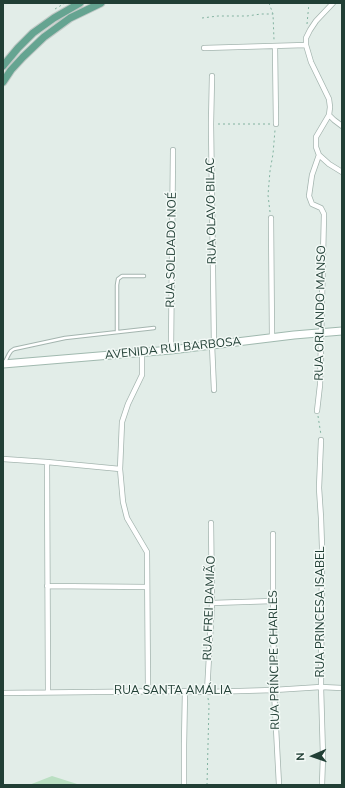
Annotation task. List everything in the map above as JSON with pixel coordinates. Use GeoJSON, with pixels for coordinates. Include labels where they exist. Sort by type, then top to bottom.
{"type":"FeatureCollection","features":[{"type":"Feature","properties":{"kind":"main road"},"geometry":{"type":"LineString","coordinates":[[3,66],[33,33],[54,18],[80,3]]}},
{"type":"Feature","properties":{"kind":"main road"},"geometry":{"type":"LineString","coordinates":[[3,82],[11,70],[44,37],[70,18],[101,3]]}},
{"type":"Feature","properties":{"kind":"street"},"geometry":{"type":"LineString","coordinates":[[333,3],[316,21],[310,30],[306,38],[306,45],[311,62],[329,99],[330,106],[329,115],[316,138],[316,146],[319,155],[329,164],[342,172]]}},
{"type":"Feature","properties":{"kind":"street"},"geometry":{"type":"LineString","coordinates":[[204,48],[306,45]]}},
{"type":"Feature","properties":{"kind":"street"},"geometry":{"type":"LineString","coordinates":[[274,47],[276,124]]}},
{"type":"Feature","properties":{"kind":"street","name":"RUA OLAVO BILAC"},"geometry":{"type":"LineString","coordinates":[[212,76],[211,124],[214,390]]}},
{"type":"Feature","properties":{"kind":"street"},"geometry":{"type":"LineString","coordinates":[[329,115],[342,126]]}},
{"type":"Feature","properties":{"kind":"street","name":"RUA SOLDADO NOÉ"},"geometry":{"type":"LineString","coordinates":[[171,350],[173,150]]}},
{"type":"Feature","properties":{"kind":"street","name":"RUA ORLANDO MANSO"},"geometry":{"type":"LineString","coordinates":[[317,411],[320,385],[320,333],[324,214],[321,208],[311,203],[309,196],[312,175],[319,155]]}},
{"type":"Feature","properties":{"kind":"street"},"geometry":{"type":"LineString","coordinates":[[271,218],[272,338]]}},
{"type":"Feature","properties":{"kind":"street","name":"AVENIDA RUI BARBOSA"},"geometry":{"type":"LineString","coordinates":[[3,364],[171,350],[342,331]]}},
{"type":"Feature","properties":{"kind":"street"},"geometry":{"type":"LineString","coordinates":[[142,352],[142,375],[128,404],[122,422],[120,469],[123,502],[127,518],[147,552],[148,691]]}},
{"type":"Feature","properties":{"kind":"street","name":"RUA PRINCESA ISABEL"},"geometry":{"type":"LineString","coordinates":[[321,440],[318,488],[322,532],[322,785]]}},
{"type":"Feature","properties":{"kind":"street"},"geometry":{"type":"LineString","coordinates":[[3,459],[120,469]]}},
{"type":"Feature","properties":{"kind":"street"},"geometry":{"type":"LineString","coordinates":[[47,462],[48,692]]}},
{"type":"Feature","properties":{"kind":"street","name":"RUA FREI DAMIÃO"},"geometry":{"type":"LineString","coordinates":[[207,692],[212,603],[211,523]]}},
{"type":"Feature","properties":{"kind":"street","name":"RUA PRÍNCIPE CHARLES"},"geometry":{"type":"LineString","coordinates":[[273,534],[274,690],[280,785]]}},
{"type":"Feature","properties":{"kind":"street"},"geometry":{"type":"LineString","coordinates":[[47,586],[147,587]]}},
{"type":"Feature","properties":{"kind":"street"},"geometry":{"type":"LineString","coordinates":[[212,603],[273,601]]}},
{"type":"Feature","properties":{"kind":"street","name":"RUA SANTA AMÁLIA"},"geometry":{"type":"LineString","coordinates":[[3,693],[148,691],[207,692],[321,687],[342,688]]}},
{"type":"Feature","properties":{"kind":"street"},"geometry":{"type":"LineString","coordinates":[[184,785],[186,691]]}},
{"type":"Feature","properties":{"kind":"lane"},"geometry":{"type":"LineString","coordinates":[[117,332],[116,285],[118,279],[122,276],[144,276]]}},
{"type":"Feature","properties":{"kind":"lane"},"geometry":{"type":"LineString","coordinates":[[3,364],[11,351],[14,349],[65,338],[154,328]]}},
{"type":"Feature","properties":{"kind":"path"},"geometry":{"type":"LineString","coordinates":[[269,3],[273,14],[274,47]]}},
{"type":"Feature","properties":{"kind":"path"},"geometry":{"type":"LineString","coordinates":[[307,24],[309,3]]}},
{"type":"Feature","properties":{"kind":"path"},"geometry":{"type":"LineString","coordinates":[[202,18],[273,14]]}},
{"type":"Feature","properties":{"kind":"path"},"geometry":{"type":"LineString","coordinates":[[211,124],[276,124],[268,195],[271,218]]}},
{"type":"Feature","properties":{"kind":"path"},"geometry":{"type":"LineString","coordinates":[[317,411],[321,440]]}},
{"type":"Feature","properties":{"kind":"path"},"geometry":{"type":"LineString","coordinates":[[207,692],[209,705],[207,785]]}},
{"type":"Feature","properties":{"kind":"green space"},"geometry":{"type":"Polygon","coordinates":[[[52,776],[74,783],[80,785],[29,785],[52,776]]]}}]}
